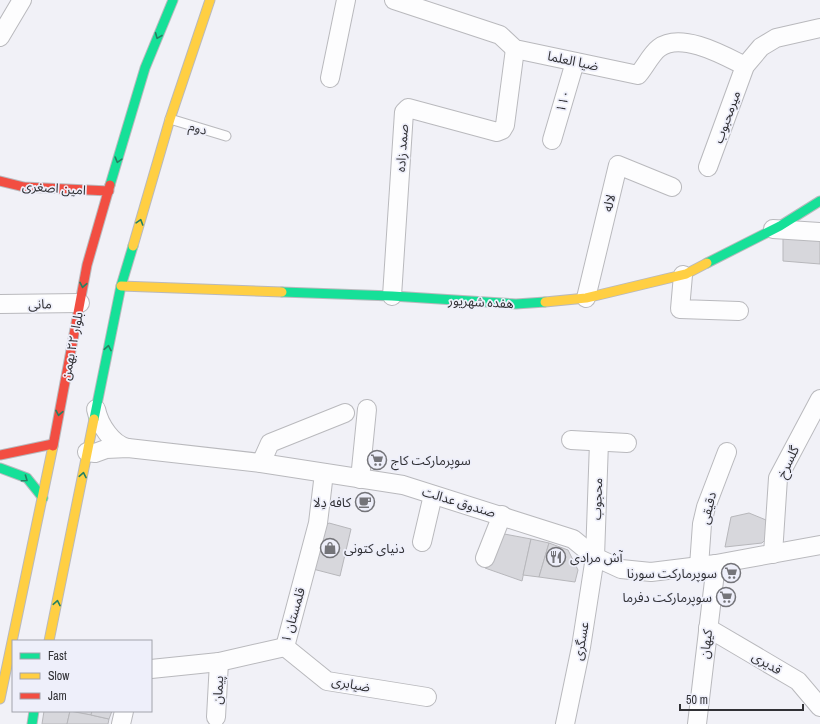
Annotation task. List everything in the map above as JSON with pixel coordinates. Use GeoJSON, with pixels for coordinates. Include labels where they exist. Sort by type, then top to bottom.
{"type":"FeatureCollection","features":[{"type":"Feature","properties":{"kind":"main road","name":"بلوار ۲۲ بهمن"},"geometry":{"type":"LineString","coordinates":[[13,640],[43,498],[57,445],[87,265],[145,68],[173,0]]}},
{"type":"Feature","properties":{"kind":"main road"},"geometry":{"type":"LineString","coordinates":[[49,640],[83,451],[96,409],[121,286],[170,119],[210,0]]}},
{"type":"Feature","properties":{"kind":"main road","name":"امین اصغری"},"geometry":{"type":"LineString","coordinates":[[0,181],[24,187],[109,191]]}},
{"type":"Feature","properties":{"kind":"main road","name":"هفده شهریور"},"geometry":{"type":"LineString","coordinates":[[121,286],[392,296],[516,304],[586,298],[683,275],[773,229],[820,200]]}},
{"type":"Feature","properties":{"kind":"main road"},"geometry":{"type":"LineString","coordinates":[[0,455],[57,445]]}},
{"type":"Feature","properties":{"kind":"main road"},"geometry":{"type":"LineString","coordinates":[[0,468],[27,478],[43,498]]}},
{"type":"Feature","properties":{"kind":"main road","name":"بلوار ۲۲ بهمن"},"geometry":{"type":"LineString","coordinates":[[0,699],[12,643]]}},
{"type":"Feature","properties":{"kind":"main road"},"geometry":{"type":"LineString","coordinates":[[32,724],[34,712]]}},
{"type":"Feature","properties":{"kind":"street"},"geometry":{"type":"LineString","coordinates":[[0,37],[22,0]]}},
{"type":"Feature","properties":{"kind":"street"},"geometry":{"type":"LineString","coordinates":[[330,78],[346,0]]}},
{"type":"Feature","properties":{"kind":"street"},"geometry":{"type":"LineString","coordinates":[[394,0],[500,35],[515,49]]}},
{"type":"Feature","properties":{"kind":"street","name":"میرمحبوب"},"geometry":{"type":"LineString","coordinates":[[708,167],[745,66],[761,47],[776,38],[820,28]]}},
{"type":"Feature","properties":{"kind":"street","name":"ضیا العلما"},"geometry":{"type":"LineString","coordinates":[[515,49],[638,75],[659,47],[674,43],[687,43],[709,48],[745,66]]}},
{"type":"Feature","properties":{"kind":"street","name":"صمد زاده"},"geometry":{"type":"LineString","coordinates":[[392,296],[404,112],[408,108],[497,132],[502,130],[506,125],[515,49]]}},
{"type":"Feature","properties":{"kind":"street","name":"۱۱۰"},"geometry":{"type":"LineString","coordinates":[[552,140],[575,62]]}},
{"type":"Feature","properties":{"kind":"street","name":"لاله"},"geometry":{"type":"LineString","coordinates":[[586,298],[618,165],[672,187]]}},
{"type":"Feature","properties":{"kind":"street"},"geometry":{"type":"LineString","coordinates":[[773,229],[820,232]]}},
{"type":"Feature","properties":{"kind":"street"},"geometry":{"type":"LineString","coordinates":[[683,275],[680,309],[739,311]]}},
{"type":"Feature","properties":{"kind":"street","name":"مانی"},"geometry":{"type":"LineString","coordinates":[[0,304],[80,303]]}},
{"type":"Feature","properties":{"kind":"street","name":"گلسرخ"},"geometry":{"type":"LineString","coordinates":[[773,554],[778,478],[820,398]]}},
{"type":"Feature","properties":{"kind":"street"},"geometry":{"type":"LineString","coordinates":[[96,409],[107,432],[117,444],[128,448]]}},
{"type":"Feature","properties":{"kind":"street"},"geometry":{"type":"LineString","coordinates":[[360,479],[367,409]]}},
{"type":"Feature","properties":{"kind":"street"},"geometry":{"type":"LineString","coordinates":[[261,463],[270,444],[345,413]]}},
{"type":"Feature","properties":{"kind":"street"},"geometry":{"type":"LineString","coordinates":[[571,440],[627,443]]}},
{"type":"Feature","properties":{"kind":"street","name":"محجوب"},"geometry":{"type":"LineString","coordinates":[[595,557],[599,442]]}},
{"type":"Feature","properties":{"kind":"street","name":"صندوق عدالت"},"geometry":{"type":"LineString","coordinates":[[83,451],[95,453],[106,449],[128,448],[261,463],[403,486],[502,515],[573,539],[595,557],[621,569],[651,572],[708,565],[820,545]]}},
{"type":"Feature","properties":{"kind":"street","name":"دقیقی"},"geometry":{"type":"LineString","coordinates":[[708,565],[702,524],[706,506],[727,452]]}},
{"type":"Feature","properties":{"kind":"street","name":"قلمستان ۱"},"geometry":{"type":"LineString","coordinates":[[152,669],[219,662],[285,647],[318,523],[324,473]]}},
{"type":"Feature","properties":{"kind":"street"},"geometry":{"type":"LineString","coordinates":[[422,542],[433,495]]}},
{"type":"Feature","properties":{"kind":"street"},"geometry":{"type":"LineString","coordinates":[[485,558],[502,515]]}},
{"type":"Feature","properties":{"kind":"street","name":"عسگری"},"geometry":{"type":"LineString","coordinates":[[565,724],[581,647],[595,557]]}},
{"type":"Feature","properties":{"kind":"street","name":"کیهان"},"geometry":{"type":"LineString","coordinates":[[697,724],[708,628],[708,565]]}},
{"type":"Feature","properties":{"kind":"street","name":"قدیری"},"geometry":{"type":"LineString","coordinates":[[708,628],[798,682],[820,707]]}},
{"type":"Feature","properties":{"kind":"street","name":"ضیابری"},"geometry":{"type":"LineString","coordinates":[[285,647],[327,681],[427,697]]}},
{"type":"Feature","properties":{"kind":"street","name":"پیمان"},"geometry":{"type":"LineString","coordinates":[[216,717],[219,662]]}},
{"type":"Feature","properties":{"kind":"street"},"geometry":{"type":"LineString","coordinates":[[121,724],[124,712]]}},
{"type":"Feature","properties":{"kind":"lane","name":"دوم"},"geometry":{"type":"LineString","coordinates":[[170,119],[226,136]]}},
{"type":"Feature","properties":{"kind":"building"},"geometry":{"type":"Polygon","coordinates":[[[783,237],[820,238],[820,264],[783,261],[783,237]]]}},
{"type":"Feature","properties":{"kind":"building"},"geometry":{"type":"Polygon","coordinates":[[[749,513],[766,520],[766,539],[762,543],[725,547],[731,517],[749,513]]]}},
{"type":"Feature","properties":{"kind":"building","name":"دنیای کتونی"},"geometry":{"type":"Polygon","coordinates":[[[329,523],[351,529],[340,576],[309,568],[320,529],[329,523]]]}},
{"type":"Feature","properties":{"kind":"building"},"geometry":{"type":"Polygon","coordinates":[[[499,533],[531,539],[522,581],[485,568],[499,533]]]}},
{"type":"Feature","properties":{"kind":"building"},"geometry":{"type":"Polygon","coordinates":[[[531,539],[549,543],[539,577],[523,575],[531,539]]]}},
{"type":"Feature","properties":{"kind":"building"},"geometry":{"type":"Polygon","coordinates":[[[549,543],[568,550],[578,570],[575,582],[539,577],[549,543]]]}},
{"type":"Feature","properties":{"kind":"building"},"geometry":{"type":"Polygon","coordinates":[[[44,712],[70,712],[67,724],[42,724],[44,712]]]}},
{"type":"Feature","properties":{"kind":"building"},"geometry":{"type":"Polygon","coordinates":[[[70,712],[109,719],[108,724],[67,724],[70,712]]]}},
{"type":"Feature","properties":{"kind":"building"},"geometry":{"type":"Polygon","coordinates":[[[74,712],[92,712],[91,715],[74,712]]]}},
{"type":"Feature","properties":{"kind":"building"},"geometry":{"type":"Polygon","coordinates":[[[92,712],[112,712],[109,719],[91,715],[92,712]]]}},
{"type":"Feature","properties":{"kind":"traffic: fast"},"geometry":{"type":"LineString","coordinates":[[110,185],[145,68],[173,0]]}},
{"type":"Feature","properties":{"kind":"traffic: fast"},"geometry":{"type":"LineString","coordinates":[[707,263],[780,226],[820,201]]}},
{"type":"Feature","properties":{"kind":"traffic: fast"},"geometry":{"type":"LineString","coordinates":[[94,419],[121,286],[133,246]]}},
{"type":"Feature","properties":{"kind":"traffic: fast"},"geometry":{"type":"LineString","coordinates":[[282,292],[392,296],[516,304],[545,302]]}},
{"type":"Feature","properties":{"kind":"traffic: fast"},"geometry":{"type":"LineString","coordinates":[[0,468],[27,478],[43,498]]}},
{"type":"Feature","properties":{"kind":"traffic: fast"},"geometry":{"type":"LineString","coordinates":[[32,724],[34,712]]}},
{"type":"Feature","properties":{"kind":"traffic: slow"},"geometry":{"type":"LineString","coordinates":[[133,246],[170,119],[210,0]]}},
{"type":"Feature","properties":{"kind":"traffic: slow"},"geometry":{"type":"LineString","coordinates":[[545,302],[586,298],[686,274],[707,263]]}},
{"type":"Feature","properties":{"kind":"traffic: slow"},"geometry":{"type":"LineString","coordinates":[[121,286],[282,292]]}},
{"type":"Feature","properties":{"kind":"traffic: slow"},"geometry":{"type":"LineString","coordinates":[[49,640],[94,419]]}},
{"type":"Feature","properties":{"kind":"traffic: slow"},"geometry":{"type":"LineString","coordinates":[[12,640],[53,446]]}},
{"type":"Feature","properties":{"kind":"traffic: slow"},"geometry":{"type":"LineString","coordinates":[[0,699],[12,642]]}},
{"type":"Feature","properties":{"kind":"traffic: jam"},"geometry":{"type":"LineString","coordinates":[[0,181],[24,187],[109,191]]}},
{"type":"Feature","properties":{"kind":"traffic: jam"},"geometry":{"type":"LineString","coordinates":[[53,446],[87,265],[110,185]]}},
{"type":"Feature","properties":{"kind":"traffic: jam"},"geometry":{"type":"LineString","coordinates":[[0,455],[53,444]]}},
{"type":"Feature","properties":{"kind":"place","name":"سوپرمارکت کاج"},"geometry":{"type":"Point","coordinates":[377,460]}},
{"type":"Feature","properties":{"kind":"place","name":"کافه دِلا"},"geometry":{"type":"Point","coordinates":[365,502]}},
{"type":"Feature","properties":{"kind":"place","name":"دنیای کتونی"},"geometry":{"type":"Point","coordinates":[330,548]}},
{"type":"Feature","properties":{"kind":"place","name":"آش مرادی"},"geometry":{"type":"Point","coordinates":[556,557]}},
{"type":"Feature","properties":{"kind":"place","name":"سوپرمارکت سورنا"},"geometry":{"type":"Point","coordinates":[731,573]}},
{"type":"Feature","properties":{"kind":"place","name":"سوپرمارکت دفرما"},"geometry":{"type":"Point","coordinates":[726,597]}}]}
